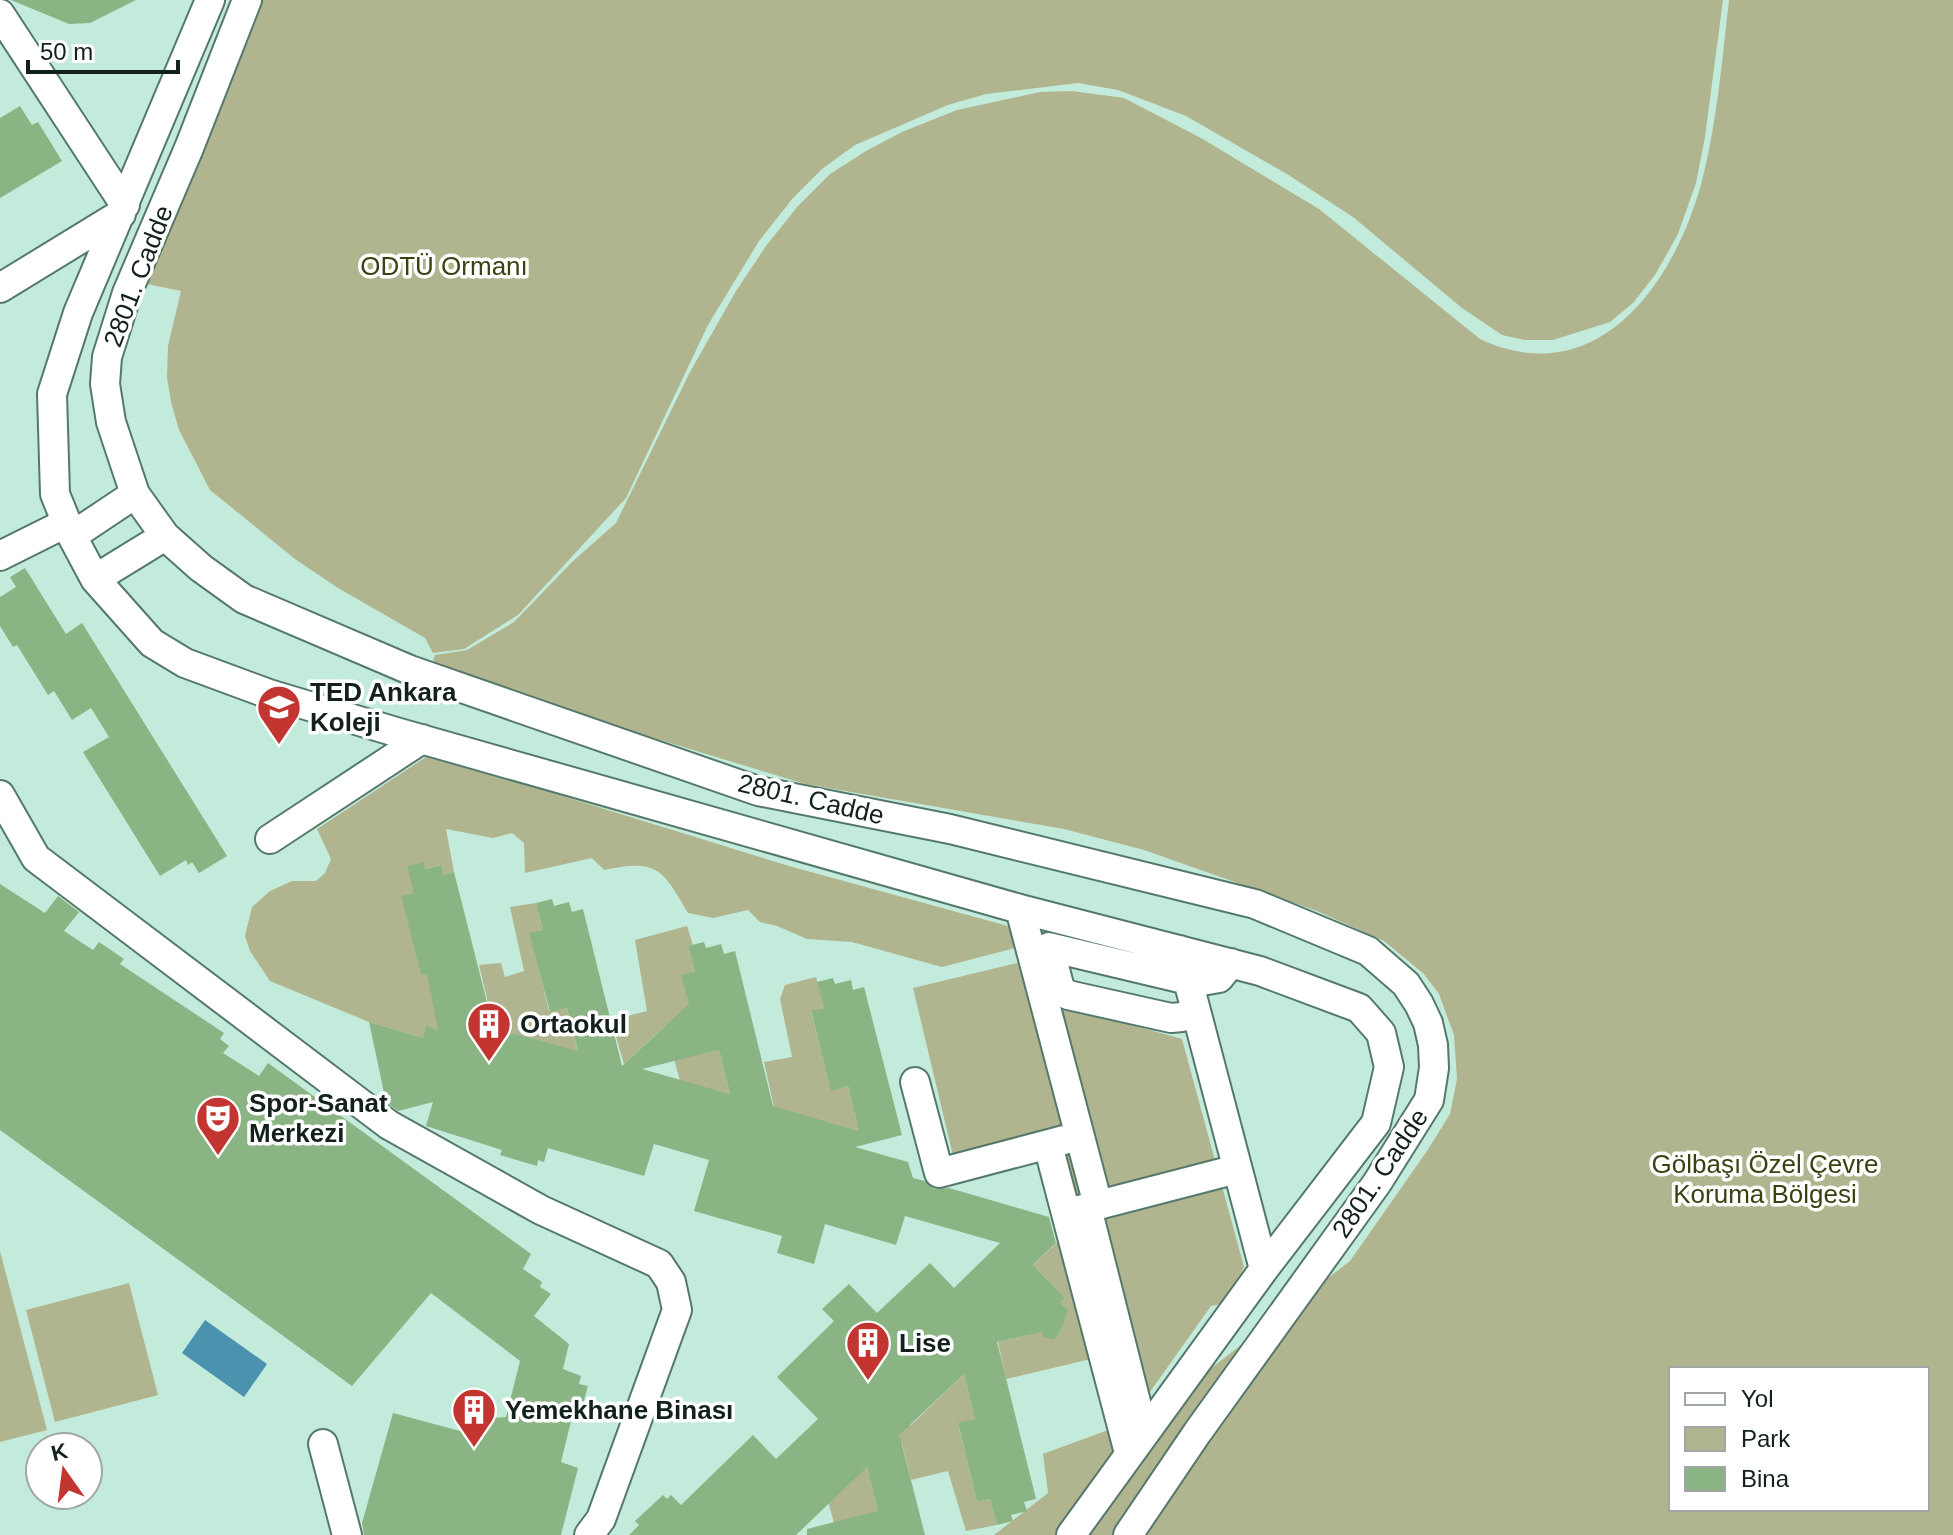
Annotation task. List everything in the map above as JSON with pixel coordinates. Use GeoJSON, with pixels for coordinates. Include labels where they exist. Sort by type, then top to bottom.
{"type":"FeatureCollection","features":[{"type":"Feature","properties":{"kind":"street"},"geometry":{"type":"LineString","coordinates":[[210,0],[78,313],[52,394],[55,494],[69,529],[95,579],[152,643],[185,663],[269,694],[1031,911],[1260,971],[1359,1008],[1381,1033],[1389,1067],[1376,1123],[1264,1269],[1071,1535]]}},
{"type":"Feature","properties":{"kind":"street","name":"2801. Cadde"},"geometry":{"type":"LineString","coordinates":[[247,0],[189,148],[127,293],[107,357],[105,384],[111,422],[135,494],[165,536],[201,568],[244,599],[463,690],[758,791],[950,829],[1255,904],[1368,951],[1406,984],[1428,1023],[1433,1045],[1434,1068],[1429,1100],[1377,1183],[1223,1396],[1128,1535]]}},
{"type":"Feature","properties":{"kind":"street"},"geometry":{"type":"LineString","coordinates":[[0,14],[123,210]]}},
{"type":"Feature","properties":{"kind":"street"},"geometry":{"type":"LineString","coordinates":[[0,288],[123,210]]}},
{"type":"Feature","properties":{"kind":"street"},"geometry":{"type":"LineString","coordinates":[[0,556],[69,529],[135,494]]}},
{"type":"Feature","properties":{"kind":"street"},"geometry":{"type":"LineString","coordinates":[[95,579],[165,536]]}},
{"type":"Feature","properties":{"kind":"street"},"geometry":{"type":"LineString","coordinates":[[270,839],[422,739]]}},
{"type":"Feature","properties":{"kind":"street"},"geometry":{"type":"LineString","coordinates":[[0,795],[36,858],[389,1125],[541,1210],[659,1264],[671,1282],[677,1310],[601,1519],[589,1535]]}},
{"type":"Feature","properties":{"kind":"street"},"geometry":{"type":"LineString","coordinates":[[1031,911],[1049,947],[1060,989],[1068,995],[1171,1018],[1195,1011]]}},
{"type":"Feature","properties":{"kind":"street"},"geometry":{"type":"LineString","coordinates":[[1031,911],[1081,1136],[1083,1209],[1137,1444]]}},
{"type":"Feature","properties":{"kind":"street"},"geometry":{"type":"LineString","coordinates":[[1049,947],[1188,980],[1210,981],[1219,978],[1231,963]]}},
{"type":"Feature","properties":{"kind":"street"},"geometry":{"type":"LineString","coordinates":[[1180,950],[1264,1269]]}},
{"type":"Feature","properties":{"kind":"street"},"geometry":{"type":"LineString","coordinates":[[915,1082],[939,1173],[1081,1136]]}},
{"type":"Feature","properties":{"kind":"street"},"geometry":{"type":"LineString","coordinates":[[1048,1145],[1083,1209]]}},
{"type":"Feature","properties":{"kind":"street"},"geometry":{"type":"LineString","coordinates":[[1083,1209],[1237,1169]]}},
{"type":"Feature","properties":{"kind":"street"},"geometry":{"type":"LineString","coordinates":[[323,1444],[347,1535]]}},
{"type":"Feature","properties":{"kind":"green space","name":"ODTÜ Ormanı"},"geometry":{"type":"Polygon","coordinates":[[[247,0],[1723,0],[1705,137],[1696,183],[1678,234],[1655,275],[1633,303],[1610,322],[1553,340],[1525,340],[1502,335],[1462,308],[1353,217],[1287,174],[1186,116],[1118,90],[1078,83],[986,94],[948,105],[855,145],[822,169],[793,198],[759,241],[708,325],[626,498],[518,615],[464,649],[433,653],[425,638],[338,588],[295,559],[210,490],[179,430],[167,377],[168,346],[181,291],[132,281],[247,0]]]}},
{"type":"Feature","properties":{"kind":"green space","name":"Gölbaşı Özel Çevre Koruma Bölgesi"},"geometry":{"type":"Polygon","coordinates":[[[1729,0],[1953,0],[1953,1535],[994,1535],[1048,1493],[1043,1454],[1108,1430],[1114,1443],[1350,1261],[1450,1114],[1457,1079],[1454,1035],[1439,994],[1424,974],[1384,941],[1317,911],[1144,850],[1064,829],[805,784],[509,694],[433,661],[435,655],[467,650],[514,622],[572,562],[616,523],[690,372],[736,291],[766,246],[798,206],[830,174],[902,132],[957,110],[1040,92],[1072,91],[1124,98],[1201,138],[1319,209],[1480,339],[1522,352],[1561,352],[1595,340],[1625,318],[1651,290],[1673,256],[1690,219],[1702,181],[1715,114],[1729,0]]]}},
{"type":"Feature","properties":{"kind":"green space"},"geometry":{"type":"Polygon","coordinates":[[[426,757],[789,866],[1026,931],[1030,944],[942,967],[852,942],[807,939],[760,922],[748,910],[713,918],[688,913],[664,877],[647,867],[604,870],[592,858],[525,873],[524,843],[512,833],[493,838],[446,829],[454,872],[443,875],[440,865],[425,869],[423,863],[414,893],[402,896],[421,975],[438,971],[445,1032],[426,1027],[423,1038],[369,1022],[270,981],[250,951],[245,936],[252,907],[270,891],[292,881],[316,881],[325,873],[331,859],[317,829],[426,757]]]}},
{"type":"Feature","properties":{"kind":"green space"},"geometry":{"type":"Polygon","coordinates":[[[536,903],[543,930],[530,934],[549,1011],[567,1008],[578,1052],[494,1028],[479,965],[501,963],[505,977],[524,971],[510,907],[536,903]]]}},
{"type":"Feature","properties":{"kind":"green space"},"geometry":{"type":"Polygon","coordinates":[[[687,926],[693,945],[688,946],[695,972],[682,976],[702,1054],[719,1050],[730,1094],[680,1081],[665,1026],[624,1064],[611,1020],[647,1011],[635,940],[687,926]]]}},
{"type":"Feature","properties":{"kind":"green space"},"geometry":{"type":"Polygon","coordinates":[[[1033,959],[1048,1011],[1083,1011],[1182,1039],[1244,1267],[1227,1303],[1211,1306],[1123,1430],[1048,1146],[956,1168],[913,988],[1033,959]]]}},
{"type":"Feature","properties":{"kind":"green space"},"geometry":{"type":"Polygon","coordinates":[[[816,977],[824,1008],[811,1012],[831,1090],[848,1086],[859,1131],[774,1107],[764,1062],[792,1057],[780,999],[785,985],[816,977]]]}},
{"type":"Feature","properties":{"kind":"green space"},"geometry":{"type":"Polygon","coordinates":[[[1065,1235],[1091,1359],[1006,1379],[998,1342],[1031,1334],[1028,1320],[1055,1340],[1061,1330],[1067,1310],[1060,1303],[1065,1298],[1037,1269],[1023,1275],[1065,1235]]]}},
{"type":"Feature","properties":{"kind":"green space"},"geometry":{"type":"Polygon","coordinates":[[[0,1251],[47,1430],[24,1431],[24,1436],[0,1442],[0,1251]]]}},
{"type":"Feature","properties":{"kind":"green space"},"geometry":{"type":"Polygon","coordinates":[[[129,1283],[158,1395],[55,1422],[26,1310],[129,1283]]]}},
{"type":"Feature","properties":{"kind":"green space"},"geometry":{"type":"Polygon","coordinates":[[[964,1374],[975,1419],[958,1424],[977,1502],[990,1499],[997,1525],[966,1531],[948,1471],[911,1480],[902,1443],[881,1448],[879,1440],[900,1435],[896,1420],[911,1425],[964,1374]]]}},
{"type":"Feature","properties":{"kind":"green space"},"geometry":{"type":"Polygon","coordinates":[[[867,1467],[878,1511],[837,1535],[825,1489],[867,1467]]]}},
{"type":"Feature","properties":{"kind":"water"},"geometry":{"type":"Polygon","coordinates":[[[205,1320],[267,1364],[244,1397],[182,1353],[205,1320]]]}},
{"type":"Feature","properties":{"kind":"building"},"geometry":{"type":"Polygon","coordinates":[[[11,0],[136,0],[90,23],[69,24],[11,0]]]}},
{"type":"Feature","properties":{"kind":"building"},"geometry":{"type":"Polygon","coordinates":[[[20,106],[32,125],[38,122],[62,161],[0,198],[0,118],[20,106]]]}},
{"type":"Feature","properties":{"kind":"building"},"geometry":{"type":"Polygon","coordinates":[[[25,568],[66,634],[82,623],[227,856],[199,873],[192,862],[188,865],[186,860],[160,876],[83,752],[109,737],[91,708],[72,720],[54,691],[48,695],[17,645],[13,647],[0,626],[0,597],[16,587],[10,577],[25,568]]]}},
{"type":"Feature","properties":{"kind":"building"},"geometry":{"type":"Polygon","coordinates":[[[424,862],[425,869],[441,865],[443,875],[454,872],[493,1026],[490,1027],[578,1051],[567,1008],[550,1012],[529,933],[543,930],[536,903],[552,899],[554,906],[569,902],[572,912],[583,909],[622,1066],[689,1004],[681,975],[695,972],[688,946],[704,942],[706,948],[721,944],[724,954],[735,951],[773,1106],[859,1131],[848,1086],[831,1091],[811,1011],[824,1008],[817,982],[833,978],[835,984],[851,980],[853,990],[864,987],[902,1135],[855,1147],[908,1162],[913,1178],[925,1181],[934,1189],[949,1188],[1049,1217],[1056,1243],[1033,1265],[1065,1298],[1060,1303],[1068,1310],[1061,1330],[1055,1340],[1044,1337],[1041,1332],[997,1342],[1036,1499],[1024,1502],[1027,1511],[1011,1515],[1013,1521],[997,1525],[990,1499],[977,1502],[958,1423],[975,1419],[964,1374],[896,1438],[900,1437],[925,1535],[807,1535],[807,1529],[878,1511],[867,1467],[796,1535],[629,1535],[639,1525],[635,1521],[663,1495],[667,1499],[671,1495],[681,1505],[753,1435],[776,1459],[818,1419],[777,1377],[834,1321],[822,1309],[849,1284],[877,1313],[930,1263],[954,1288],[1000,1243],[905,1216],[896,1245],[825,1224],[814,1264],[777,1253],[782,1236],[694,1211],[709,1160],[654,1144],[644,1176],[548,1148],[544,1162],[538,1160],[537,1166],[500,1155],[502,1150],[426,1126],[433,1102],[398,1111],[386,1102],[369,1022],[423,1038],[426,1026],[438,1030],[427,974],[421,975],[401,896],[414,893],[407,866],[424,862]],[[719,1050],[642,1069],[730,1094],[719,1050]]]}},
{"type":"Feature","properties":{"kind":"building","name":"Spor-Sanat Merkezi"},"geometry":{"type":"Polygon","coordinates":[[[0,884],[45,913],[58,896],[79,912],[64,931],[93,950],[99,942],[124,959],[120,964],[224,1033],[220,1039],[229,1046],[223,1053],[259,1076],[268,1063],[531,1254],[523,1269],[542,1282],[540,1287],[551,1294],[534,1316],[569,1344],[563,1369],[581,1376],[579,1384],[588,1386],[578,1422],[571,1421],[561,1462],[578,1468],[561,1535],[364,1535],[362,1523],[393,1413],[475,1435],[481,1419],[506,1417],[520,1361],[431,1293],[352,1386],[0,1130],[0,884]]]}},
{"type":"Feature","properties":{"kind":"place","name":"TED Ankara Koleji"},"geometry":{"type":"Point","coordinates":[279,746]}},
{"type":"Feature","properties":{"kind":"place","name":"Ortaokul"},"geometry":{"type":"Point","coordinates":[489,1063]}},
{"type":"Feature","properties":{"kind":"place","name":"Spor-Sanat Merkezi"},"geometry":{"type":"Point","coordinates":[218,1157]}},
{"type":"Feature","properties":{"kind":"place","name":"Lise"},"geometry":{"type":"Point","coordinates":[868,1382]}},
{"type":"Feature","properties":{"kind":"place","name":"Yemekhane Binası"},"geometry":{"type":"Point","coordinates":[474,1449]}}]}
